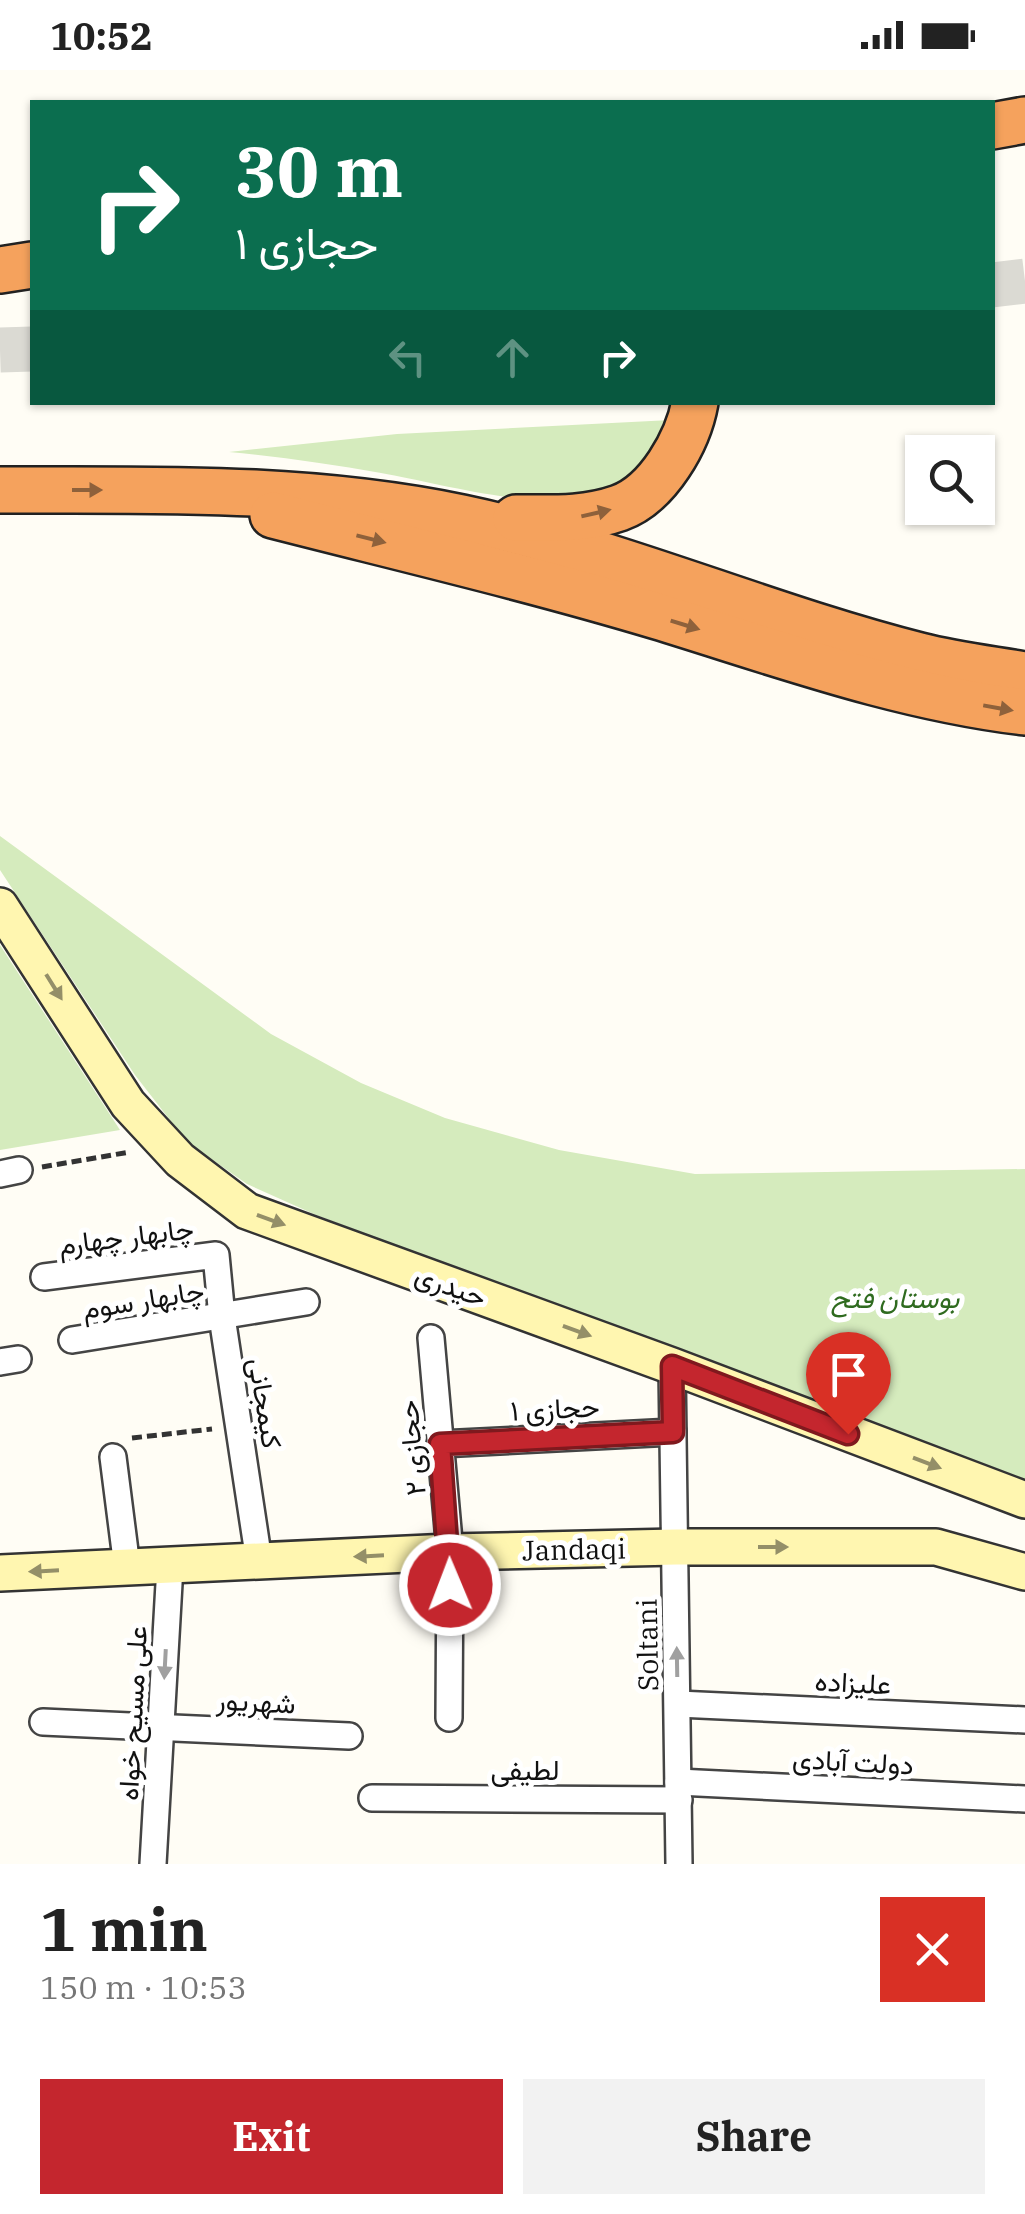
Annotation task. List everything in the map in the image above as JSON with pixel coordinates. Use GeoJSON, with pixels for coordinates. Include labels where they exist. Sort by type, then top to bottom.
{"type":"FeatureCollection","features":[{"type":"Feature","properties":{"kind":"highway"},"geometry":{"type":"LineString","coordinates":[[995,125],[1025,120]]}},
{"type":"Feature","properties":{"kind":"highway"},"geometry":{"type":"LineString","coordinates":[[0,270],[30,266]]}},
{"type":"Feature","properties":{"kind":"highway"},"geometry":{"type":"LineString","coordinates":[[464,518],[574,518],[622,507],[662,476],[690,428],[694,405]]}},
{"type":"Feature","properties":{"kind":"highway"},"geometry":{"type":"LineString","coordinates":[[0,490],[271,492],[464,518],[588,552],[922,656],[1025,675]]}},
{"type":"Feature","properties":{"kind":"highway"},"geometry":{"type":"LineString","coordinates":[[175,490],[529,580],[839,673],[924,694],[1025,712]]}},
{"type":"Feature","properties":{"kind":"street","name":"حیدری"},"geometry":{"type":"LineString","coordinates":[[0,906],[128,1104],[167,1146],[247,1211],[1025,1500]]}},
{"type":"Feature","properties":{"kind":"street","name":"چابهار چهارم"},"geometry":{"type":"LineString","coordinates":[[44,1277],[216,1255]]}},
{"type":"Feature","properties":{"kind":"street","name":"کیمجانی"},"geometry":{"type":"LineString","coordinates":[[216,1255],[259,1561]]}},
{"type":"Feature","properties":{"kind":"street","name":"چابهار سوم"},"geometry":{"type":"LineString","coordinates":[[72,1340],[306,1302]]}},
{"type":"Feature","properties":{"kind":"street","name":"حجازی ۲"},"geometry":{"type":"LineString","coordinates":[[431,1338],[450,1552],[449,1718]]}},
{"type":"Feature","properties":{"kind":"street","name":"Soltani"},"geometry":{"type":"LineString","coordinates":[[672,1366],[679,1864]]}},
{"type":"Feature","properties":{"kind":"street","name":"حجازی ۱"},"geometry":{"type":"LineString","coordinates":[[440,1444],[673,1432]]}},
{"type":"Feature","properties":{"kind":"street"},"geometry":{"type":"LineString","coordinates":[[113,1457],[128,1567]]}},
{"type":"Feature","properties":{"kind":"street","name":"Jandaqi"},"geometry":{"type":"LineString","coordinates":[[0,1573],[450,1552],[676,1547],[936,1547],[1025,1572]]}},
{"type":"Feature","properties":{"kind":"street","name":"علی مسیح خواه"},"geometry":{"type":"LineString","coordinates":[[153,1864],[170,1566]]}},
{"type":"Feature","properties":{"kind":"street","name":"علیزاده"},"geometry":{"type":"LineString","coordinates":[[678,1704],[1025,1720]]}},
{"type":"Feature","properties":{"kind":"street","name":"شهریور"},"geometry":{"type":"LineString","coordinates":[[43,1722],[349,1736]]}},
{"type":"Feature","properties":{"kind":"street","name":"لطیفی"},"geometry":{"type":"LineString","coordinates":[[372,1798],[678,1791]]}},
{"type":"Feature","properties":{"kind":"street","name":"دولت آبادی"},"geometry":{"type":"LineString","coordinates":[[678,1791],[1025,1799]]}},
{"type":"Feature","properties":{"kind":"path"},"geometry":{"type":"LineString","coordinates":[[10,1172],[167,1146]]}},
{"type":"Feature","properties":{"kind":"path"},"geometry":{"type":"LineString","coordinates":[[132,1438],[240,1426]]}},
{"type":"Feature","properties":{"kind":"green space"},"geometry":{"type":"Polygon","coordinates":[[[671,420],[650,457],[630,480],[596,496],[567,500],[503,496],[343,467],[229,452],[397,434],[671,420]]]}},
{"type":"Feature","properties":{"kind":"green space","name":"بوستان فتح"},"geometry":{"type":"Polygon","coordinates":[[[0,836],[271,1034],[361,1083],[445,1118],[559,1150],[695,1174],[1025,1169],[1025,1482],[316,1215],[247,1184],[187,1142],[135,1075],[0,870],[0,836]]]}},
{"type":"Feature","properties":{"kind":"green space"},"geometry":{"type":"Polygon","coordinates":[[[0,945],[120,1130],[0,1150],[0,945]]]}},
{"type":"Feature","properties":{"kind":"tunnel"},"geometry":{"type":"LineString","coordinates":[[995,285],[1025,281]]}},
{"type":"Feature","properties":{"kind":"tunnel"},"geometry":{"type":"LineString","coordinates":[[0,350],[30,349]]}},
{"type":"Feature","properties":{"kind":"route"},"geometry":{"type":"LineString","coordinates":[[450,1585],[440,1444],[673,1432],[672,1366],[848,1434]]}}]}
